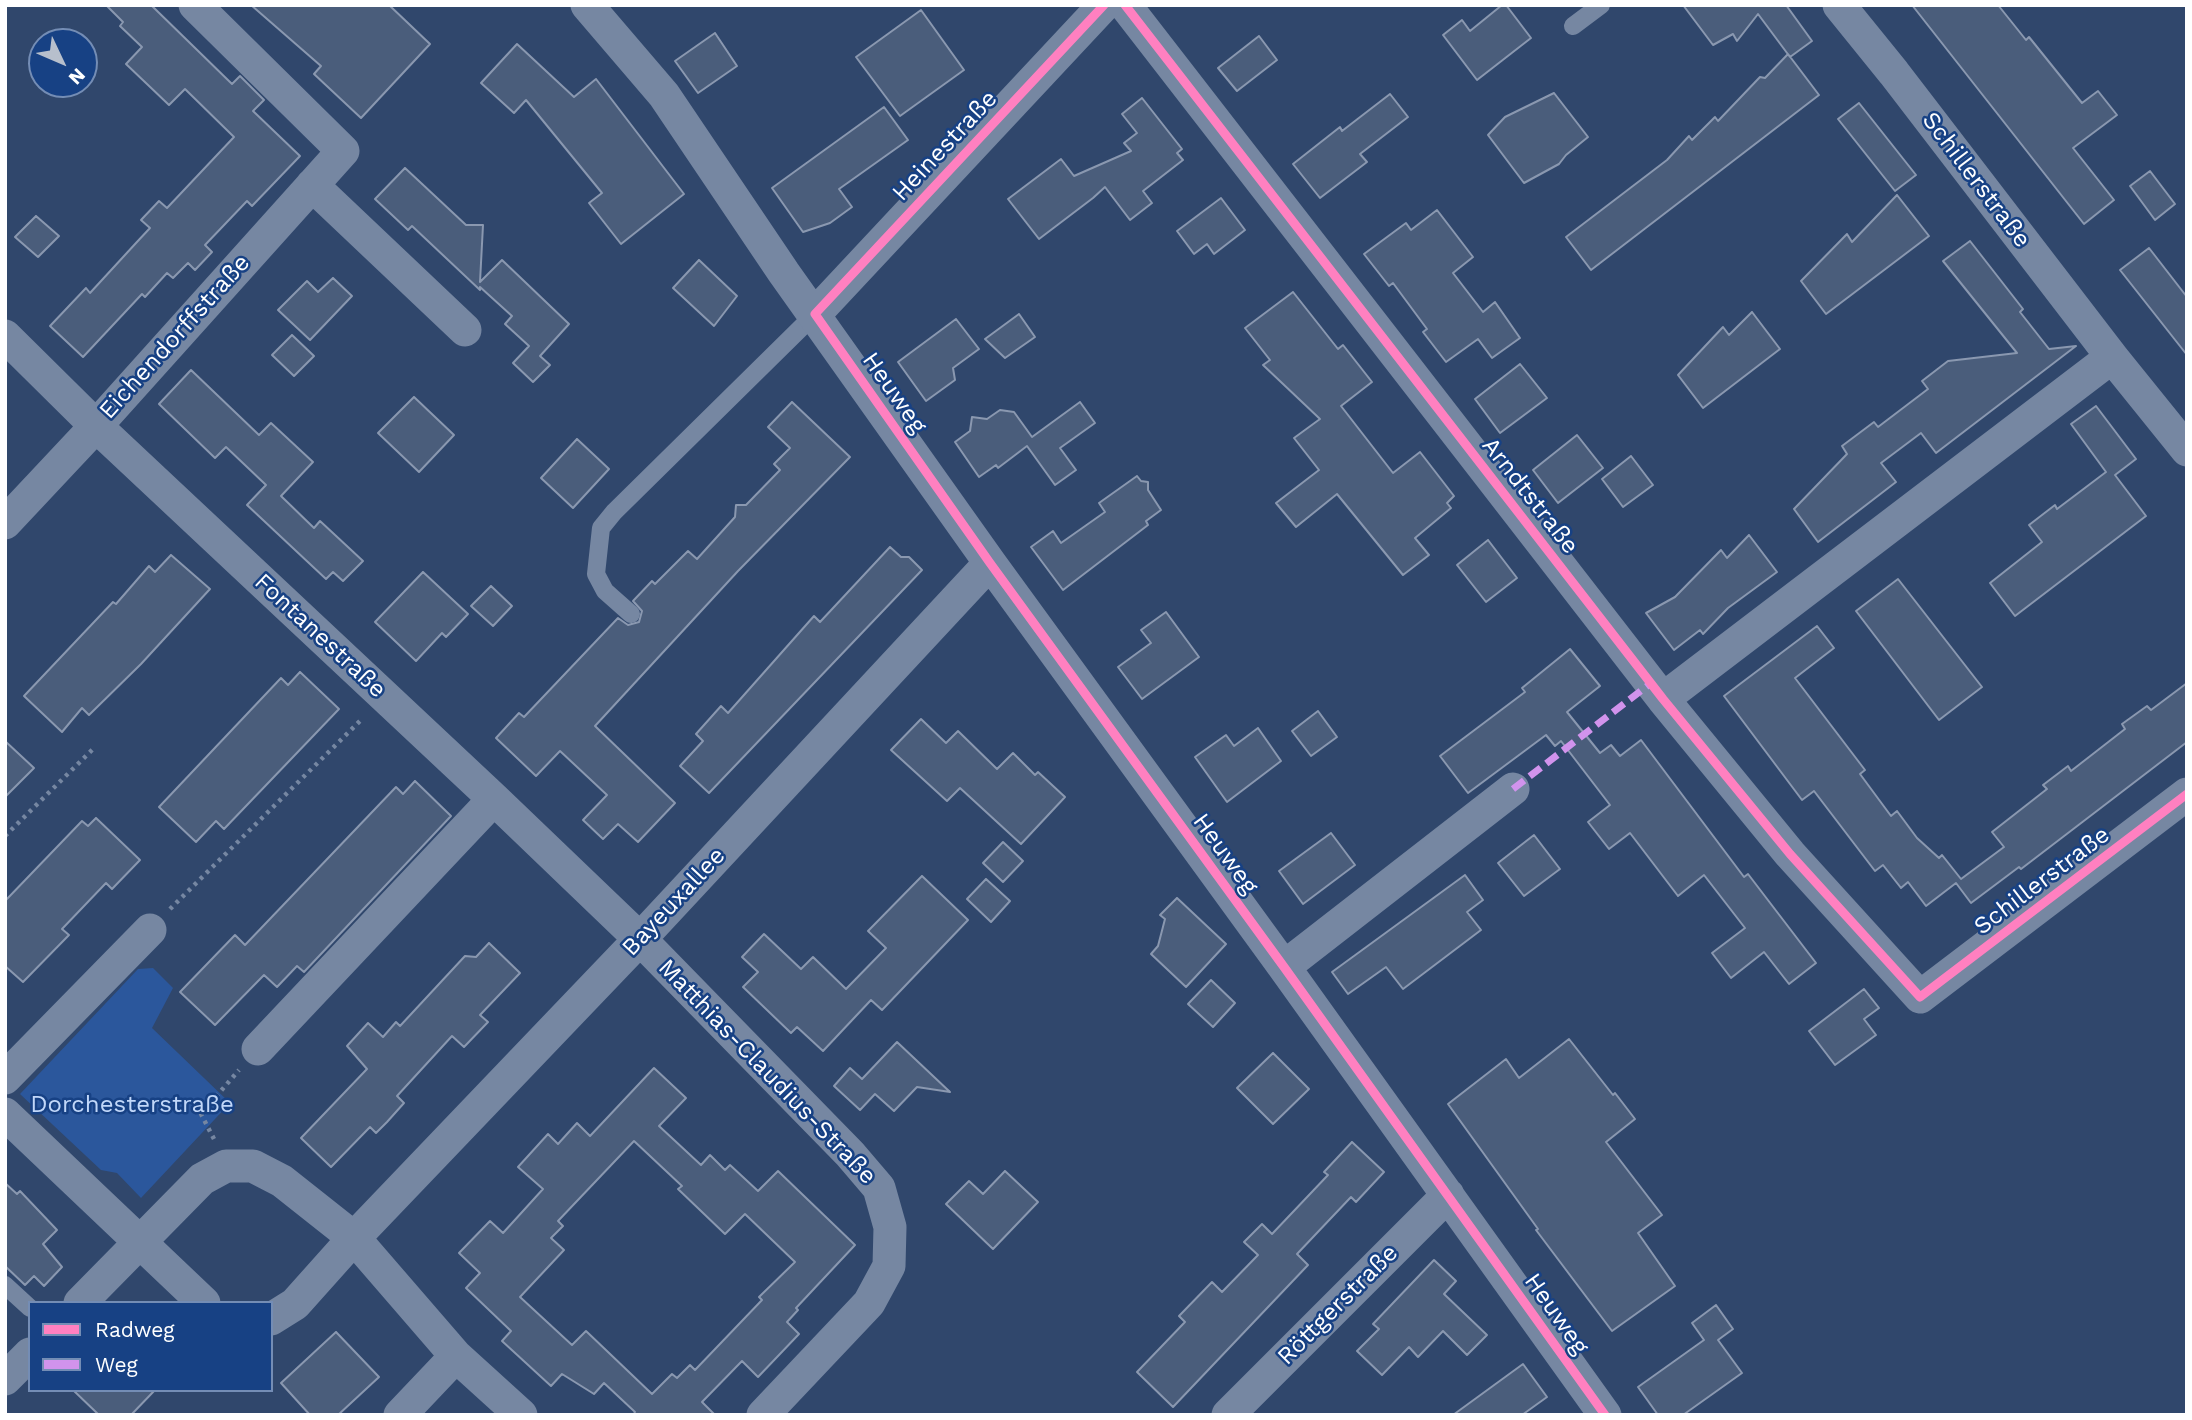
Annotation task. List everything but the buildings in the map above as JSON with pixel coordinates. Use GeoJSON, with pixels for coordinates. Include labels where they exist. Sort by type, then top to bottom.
{"type":"FeatureCollection","features":[{"type":"Feature","properties":{"kind":"street","name":"Eichendorffstraße"},"geometry":{"type":"LineString","coordinates":[[5,337],[96,426],[343,151],[195,5]]}},
{"type":"Feature","properties":{"kind":"street","name":"Heuweg"},"geometry":{"type":"LineString","coordinates":[[587,5],[664,96],[784,273],[990,563],[1605,1415]]}},
{"type":"Feature","properties":{"kind":"street","name":"Heinestraße"},"geometry":{"type":"LineString","coordinates":[[815,314],[1104,5]]}},
{"type":"Feature","properties":{"kind":"street","name":"Arndtstraße"},"geometry":{"type":"LineString","coordinates":[[1125,5],[1663,699],[1790,854],[1920,997]]}},
{"type":"Feature","properties":{"kind":"street","name":"Schillerstraße"},"geometry":{"type":"LineString","coordinates":[[1839,5],[2187,450]]}},
{"type":"Feature","properties":{"kind":"street"},"geometry":{"type":"LineString","coordinates":[[312,185],[465,330]]}},
{"type":"Feature","properties":{"kind":"street"},"geometry":{"type":"LineString","coordinates":[[1663,699],[2112,357]]}},
{"type":"Feature","properties":{"kind":"street"},"geometry":{"type":"LineString","coordinates":[[5,523],[96,426]]}},
{"type":"Feature","properties":{"kind":"street","name":"Fontanestraße"},"geometry":{"type":"LineString","coordinates":[[96,426],[640,939]]}},
{"type":"Feature","properties":{"kind":"street","name":"Bayeuxallee"},"geometry":{"type":"LineString","coordinates":[[273,1318],[295,1304],[354,1238],[640,939],[990,563]]}},
{"type":"Feature","properties":{"kind":"street"},"geometry":{"type":"LineString","coordinates":[[1284,967],[1513,789]]}},
{"type":"Feature","properties":{"kind":"street","name":"Schillerstraße"},"geometry":{"type":"LineString","coordinates":[[1920,997],[2187,794]]}},
{"type":"Feature","properties":{"kind":"street"},"geometry":{"type":"LineString","coordinates":[[258,1048],[494,799]]}},
{"type":"Feature","properties":{"kind":"street"},"geometry":{"type":"LineString","coordinates":[[5,1078],[150,930]]}},
{"type":"Feature","properties":{"kind":"street","name":"Matthias-Claudius-Straße"},"geometry":{"type":"LineString","coordinates":[[640,939],[850,1154],[879,1188],[890,1227],[889,1266],[869,1303],[763,1415]]}},
{"type":"Feature","properties":{"kind":"street"},"geometry":{"type":"LineString","coordinates":[[5,1114],[202,1301]]}},
{"type":"Feature","properties":{"kind":"street"},"geometry":{"type":"LineString","coordinates":[[82,1301],[202,1179],[226,1166],[253,1166],[282,1181],[354,1238],[456,1356],[521,1415]]}},
{"type":"Feature","properties":{"kind":"street","name":"Röttgerstraße"},"geometry":{"type":"LineString","coordinates":[[1228,1415],[1448,1195]]}},
{"type":"Feature","properties":{"kind":"street"},"geometry":{"type":"LineString","coordinates":[[5,1379],[28,1356]]}},
{"type":"Feature","properties":{"kind":"street"},"geometry":{"type":"LineString","coordinates":[[400,1415],[456,1356]]}},
{"type":"Feature","properties":{"kind":"lane"},"geometry":{"type":"LineString","coordinates":[[1573,26],[1601,5]]}},
{"type":"Feature","properties":{"kind":"lane"},"geometry":{"type":"LineString","coordinates":[[631,614],[605,591],[596,574],[601,528],[614,512],[815,314]]}},
{"type":"Feature","properties":{"kind":"lane"},"geometry":{"type":"LineString","coordinates":[[5,1285],[28,1306]]}},
{"type":"Feature","properties":{"kind":"path"},"geometry":{"type":"LineString","coordinates":[[150,930],[385,697]]}},
{"type":"Feature","properties":{"kind":"path"},"geometry":{"type":"LineString","coordinates":[[5,836],[95,747]]}},
{"type":"Feature","properties":{"kind":"path"},"geometry":{"type":"LineString","coordinates":[[226,1166],[201,1114],[258,1048]]}},
{"type":"Feature","properties":{"kind":"green space","name":"Dorchesterstraße"},"geometry":{"type":"Polygon","coordinates":[[[153,968],[173,988],[152,1028],[230,1103],[141,1198],[117,1173],[101,1170],[20,1094],[138,969],[153,968]]]}},
{"type":"Feature","properties":{"kind":"marked path"},"geometry":{"type":"LineString","coordinates":[[1513,789],[1651,683]]}},
{"type":"Feature","properties":{"kind":"cycle path"},"geometry":{"type":"LineString","coordinates":[[1104,5],[815,314],[990,563],[1605,1415]]}},
{"type":"Feature","properties":{"kind":"cycle path"},"geometry":{"type":"LineString","coordinates":[[1125,5],[1663,699],[1790,854],[1920,997],[2187,794]]}}]}
